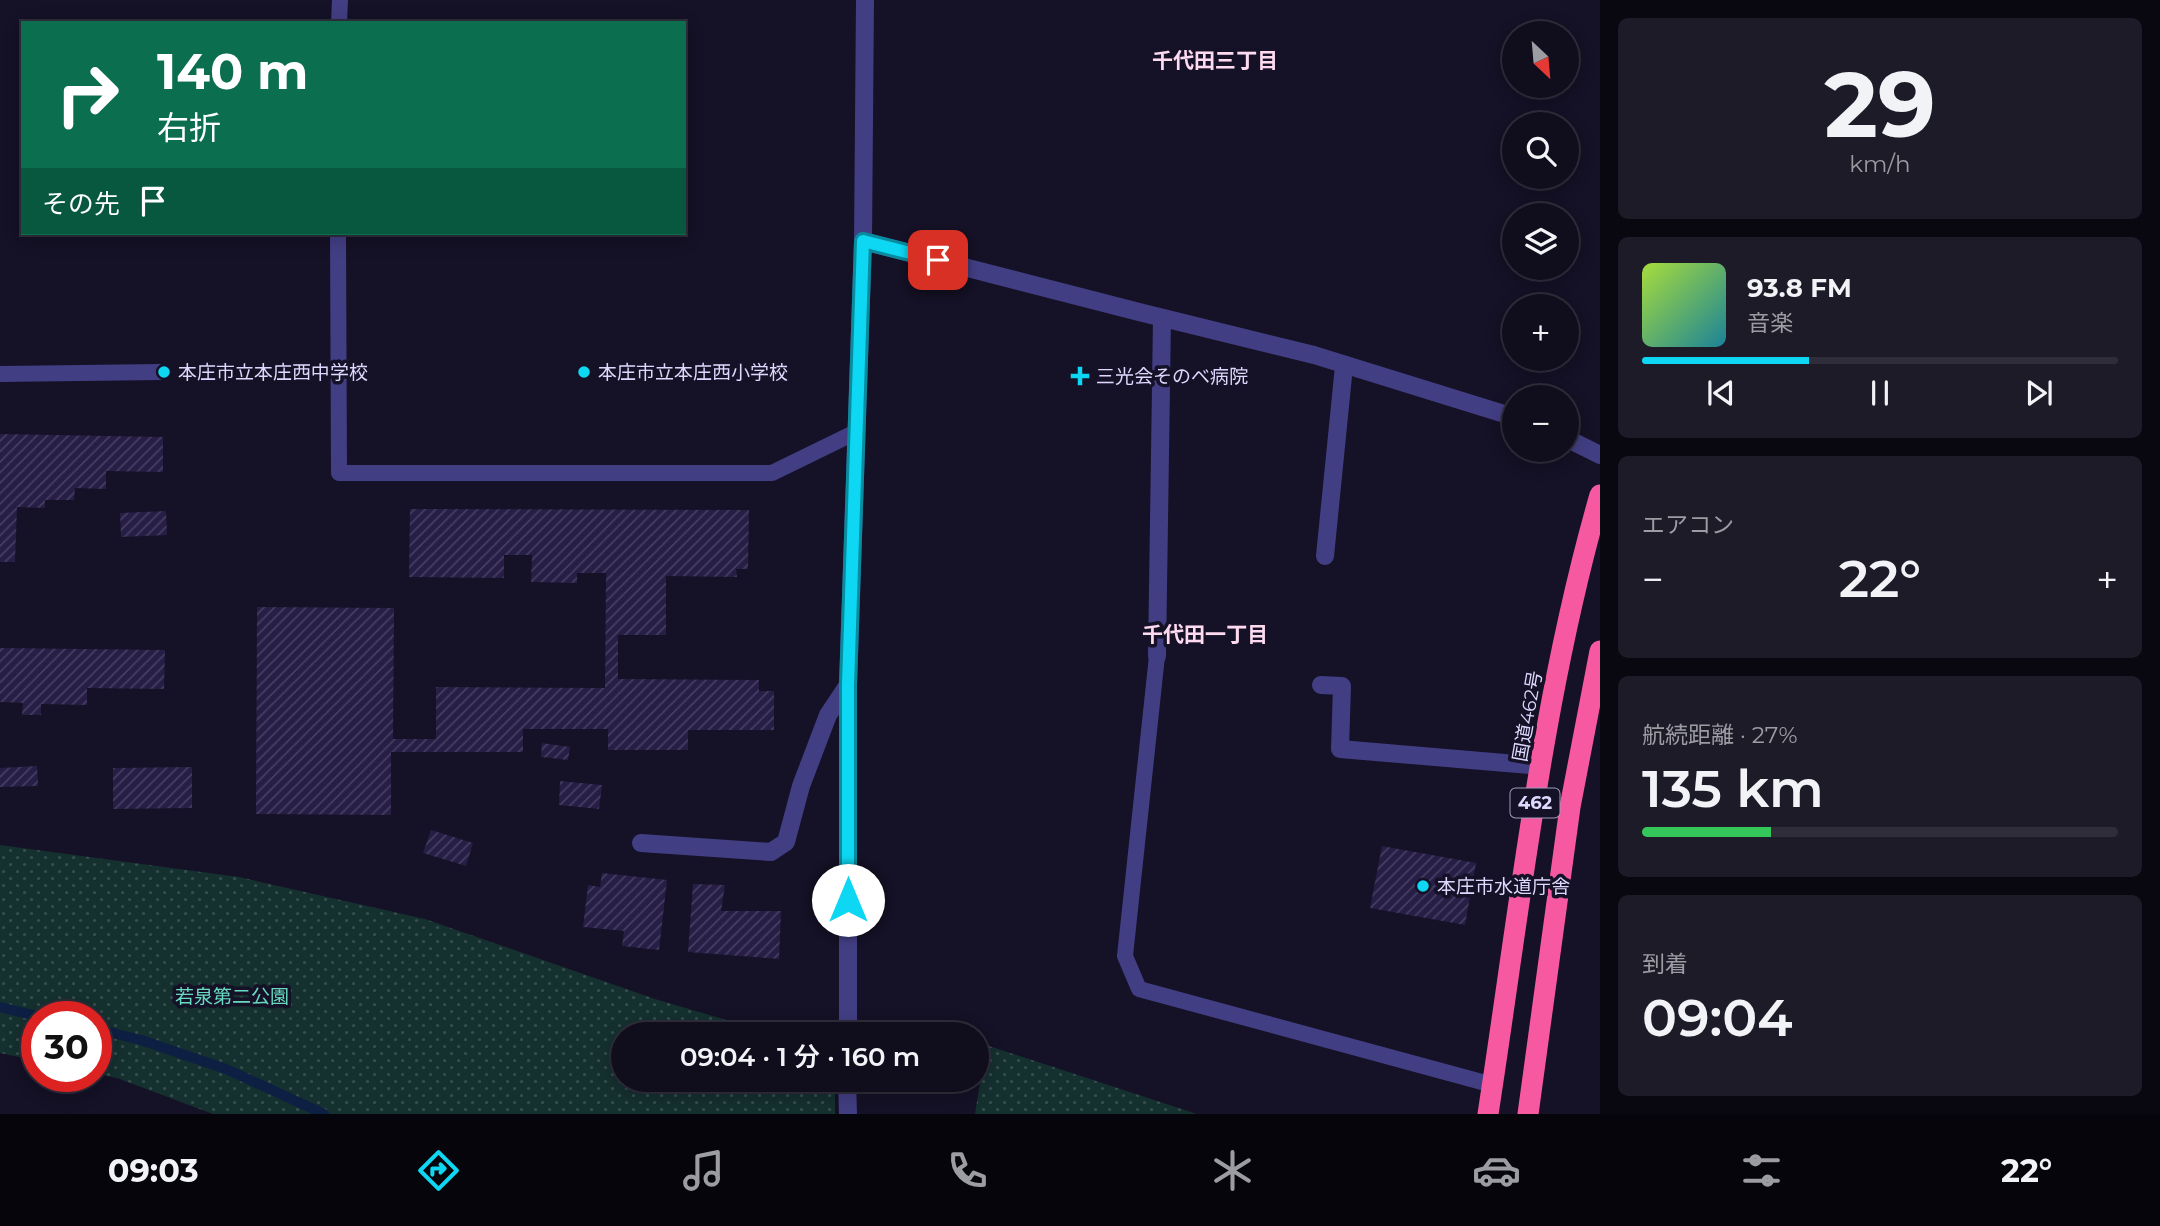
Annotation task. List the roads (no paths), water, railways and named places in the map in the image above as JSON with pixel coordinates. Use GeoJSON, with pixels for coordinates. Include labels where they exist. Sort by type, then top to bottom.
{"type":"FeatureCollection","features":[{"type":"Feature","properties":{"kind":"highway","name":"国道462号"},"geometry":{"type":"LineString","coordinates":[[1488,1114],[1541,766],[1561,658],[1600,495]]}},
{"type":"Feature","properties":{"kind":"highway","name":"462"},"geometry":{"type":"LineString","coordinates":[[1528,1114],[1570,807],[1600,652]]}},
{"type":"Feature","properties":{"kind":"street"},"geometry":{"type":"LineString","coordinates":[[848,1022],[848,685],[863,241],[865,0]]}},
{"type":"Feature","properties":{"kind":"street"},"geometry":{"type":"LineString","coordinates":[[863,241],[1314,355],[1502,413]]}},
{"type":"Feature","properties":{"kind":"street"},"geometry":{"type":"LineString","coordinates":[[1157,656],[1162,318]]}},
{"type":"Feature","properties":{"kind":"street"},"geometry":{"type":"LineString","coordinates":[[1325,556],[1344,366]]}},
{"type":"Feature","properties":{"kind":"street"},"geometry":{"type":"LineString","coordinates":[[1579,444],[1600,455]]}},
{"type":"Feature","properties":{"kind":"street"},"geometry":{"type":"LineString","coordinates":[[641,843],[771,852],[786,842],[801,786],[828,715],[848,685]]}},
{"type":"Feature","properties":{"kind":"street"},"geometry":{"type":"LineString","coordinates":[[1321,685],[1342,687],[1340,749],[1541,766]]}},
{"type":"Feature","properties":{"kind":"street"},"geometry":{"type":"LineString","coordinates":[[847,1092],[847,1110]]}},
{"type":"Feature","properties":{"kind":"lane"},"geometry":{"type":"LineString","coordinates":[[339,21],[340,0]]}},
{"type":"Feature","properties":{"kind":"lane"},"geometry":{"type":"LineString","coordinates":[[338,235],[339,473],[772,474],[856,432]]}},
{"type":"Feature","properties":{"kind":"lane"},"geometry":{"type":"LineString","coordinates":[[0,374],[161,372]]}},
{"type":"Feature","properties":{"kind":"lane"},"geometry":{"type":"LineString","coordinates":[[1157,656],[1125,956],[1139,989],[1493,1085]]}},
{"type":"Feature","properties":{"kind":"waterway"},"geometry":{"type":"LineString","coordinates":[[0,1007],[21,1012]]}},
{"type":"Feature","properties":{"kind":"waterway"},"geometry":{"type":"LineString","coordinates":[[112,1033],[226,1069],[324,1114]]}},
{"type":"Feature","properties":{"kind":"place","name":"本庄市立本庄西中学校"},"geometry":{"type":"Point","coordinates":[164,372]}},
{"type":"Feature","properties":{"kind":"place","name":"本庄市立本庄西小学校"},"geometry":{"type":"Point","coordinates":[584,372]}},
{"type":"Feature","properties":{"kind":"place","name":"三光会そのべ病院"},"geometry":{"type":"Point","coordinates":[1080,376]}},
{"type":"Feature","properties":{"kind":"place","name":"本庄市水道庁舎"},"geometry":{"type":"Point","coordinates":[1423,886]}},
{"type":"Feature","properties":{"kind":"district","name":"千代田三丁目"},"geometry":{"type":"Point","coordinates":[1215,61]}},
{"type":"Feature","properties":{"kind":"district","name":"千代田一丁目"},"geometry":{"type":"Point","coordinates":[1205,635]}},
{"type":"Feature","properties":{"kind":"park label","name":"若泉第二公園"},"geometry":{"type":"Point","coordinates":[232,996]}}]}
